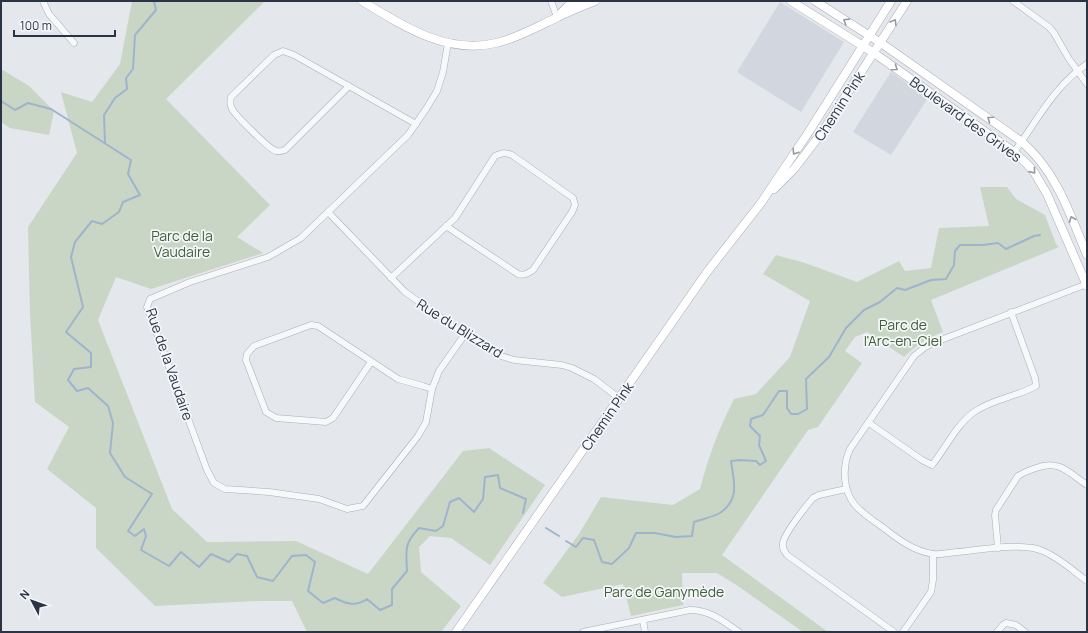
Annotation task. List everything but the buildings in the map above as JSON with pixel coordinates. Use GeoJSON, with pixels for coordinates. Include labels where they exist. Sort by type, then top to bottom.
{"type":"FeatureCollection","features":[{"type":"Feature","properties":{"kind":"street"},"geometry":{"type":"LineString","coordinates":[[43,1],[49,14],[74,43]]}},
{"type":"Feature","properties":{"kind":"street"},"geometry":{"type":"LineString","coordinates":[[362,1],[432,39],[470,46],[494,43],[520,34],[595,1]]}},
{"type":"Feature","properties":{"kind":"street"},"geometry":{"type":"LineString","coordinates":[[551,1],[557,17]]}},
{"type":"Feature","properties":{"kind":"street"},"geometry":{"type":"LineString","coordinates":[[557,17],[568,6],[579,1]]}},
{"type":"Feature","properties":{"kind":"street","name":"Boulevard des Grives"},"geometry":{"type":"LineString","coordinates":[[791,1],[874,53],[1014,152],[1027,164],[1037,176],[1047,194],[1087,285]]}},
{"type":"Feature","properties":{"kind":"street","name":"Boulevard des Grives"},"geometry":{"type":"LineString","coordinates":[[815,1],[881,43],[1022,142],[1032,151],[1052,176],[1062,194],[1087,255]]}},
{"type":"Feature","properties":{"kind":"street","name":"Chemin Pink"},"geometry":{"type":"LineString","coordinates":[[456,632],[707,272],[761,203],[870,36],[891,1]]}},
{"type":"Feature","properties":{"kind":"street","name":"Chemin Pink"},"geometry":{"type":"LineString","coordinates":[[761,203],[794,169],[814,145],[907,1]]}},
{"type":"Feature","properties":{"kind":"street"},"geometry":{"type":"LineString","coordinates":[[1014,1],[1049,27],[1087,84]]}},
{"type":"Feature","properties":{"kind":"street","name":"Rue de la Vaudaire"},"geometry":{"type":"LineString","coordinates":[[448,43],[440,83],[434,97],[416,124],[398,145],[301,238],[268,257],[190,282],[150,299],[147,307],[207,470],[214,483],[225,489],[269,492],[319,499],[347,509],[363,506],[418,436],[426,422],[432,389],[439,371],[465,334]]}},
{"type":"Feature","properties":{"kind":"street"},"geometry":{"type":"LineString","coordinates":[[349,86],[285,150],[278,152],[270,148],[256,136],[231,109],[230,102],[232,97],[274,55],[283,51],[294,55],[349,86],[416,124]]}},
{"type":"Feature","properties":{"kind":"street"},"geometry":{"type":"LineString","coordinates":[[1014,152],[1052,96],[1077,71],[1087,64]]}},
{"type":"Feature","properties":{"kind":"street"},"geometry":{"type":"LineString","coordinates":[[391,278],[446,226],[455,218],[495,156],[501,153],[506,152],[512,155],[573,198],[575,205],[572,212],[533,270],[522,275],[518,274],[446,226]]}},
{"type":"Feature","properties":{"kind":"street","name":"Rue du Blizzard"},"geometry":{"type":"LineString","coordinates":[[328,212],[405,292],[465,334],[501,356],[514,360],[572,368],[594,379],[620,398]]}},
{"type":"Feature","properties":{"kind":"street"},"geometry":{"type":"LineString","coordinates":[[1087,285],[1011,312],[924,348],[914,356],[850,450],[844,466],[846,489],[851,500],[858,509],[904,544],[933,554],[998,548],[1025,547],[1041,550],[1087,581]]}},
{"type":"Feature","properties":{"kind":"street"},"geometry":{"type":"LineString","coordinates":[[869,423],[922,460],[932,465],[961,424],[974,412],[989,404],[1036,386],[1035,378],[1011,312]]}},
{"type":"Feature","properties":{"kind":"street"},"geometry":{"type":"LineString","coordinates":[[371,362],[333,418],[326,422],[276,418],[266,412],[246,360],[247,354],[254,346],[311,325],[318,326],[398,379],[432,389]]}},
{"type":"Feature","properties":{"kind":"street"},"geometry":{"type":"LineString","coordinates":[[998,548],[995,515],[996,510],[1018,476],[1024,472],[1044,465],[1056,465],[1062,467],[1087,486]]}},
{"type":"Feature","properties":{"kind":"street"},"geometry":{"type":"LineString","coordinates":[[846,489],[819,495],[813,498],[785,536],[782,546],[787,555],[894,632]]}},
{"type":"Feature","properties":{"kind":"street"},"geometry":{"type":"LineString","coordinates":[[903,632],[930,592],[933,580],[933,554]]}},
{"type":"Feature","properties":{"kind":"street"},"geometry":{"type":"LineString","coordinates":[[583,632],[684,611],[700,610],[713,614],[739,632]]}},
{"type":"Feature","properties":{"kind":"street"},"geometry":{"type":"LineString","coordinates":[[643,620],[645,632]]}},
{"type":"Feature","properties":{"kind":"street"},"geometry":{"type":"LineString","coordinates":[[997,632],[1002,625],[1006,623],[1016,625],[1025,632]]}},
{"type":"Feature","properties":{"kind":"shaded area"},"geometry":{"type":"Polygon","coordinates":[[[780,2],[844,42],[801,112],[737,72],[780,2]]]}},
{"type":"Feature","properties":{"kind":"shaded area"},"geometry":{"type":"Polygon","coordinates":[[[891,72],[928,98],[891,155],[853,132],[891,72]]]}},
{"type":"Feature","properties":{"kind":"green space","name":"Parc de la Vaudaire"},"geometry":{"type":"Polygon","coordinates":[[[132,1],[265,1],[166,99],[270,205],[237,237],[263,253],[151,289],[116,277],[98,320],[172,509],[207,542],[296,541],[368,574],[463,451],[489,448],[545,485],[490,565],[451,538],[430,536],[419,547],[421,572],[461,606],[441,632],[307,632],[292,601],[258,601],[155,606],[96,548],[96,508],[47,469],[69,427],[35,402],[30,313],[28,227],[77,153],[61,92],[92,102],[120,64],[132,1]]]}},
{"type":"Feature","properties":{"kind":"green space"},"geometry":{"type":"Polygon","coordinates":[[[1,69],[29,86],[54,111],[49,135],[10,128],[1,122],[1,69]]]}},
{"type":"Feature","properties":{"kind":"green space"},"geometry":{"type":"Polygon","coordinates":[[[980,187],[1007,187],[1016,199],[1045,215],[1056,244],[1059,247],[931,300],[943,332],[922,342],[904,357],[867,332],[855,337],[845,351],[862,363],[818,427],[808,430],[722,555],[828,632],[803,632],[717,573],[682,573],[683,605],[631,616],[623,584],[562,597],[543,583],[579,534],[601,497],[673,505],[700,489],[714,443],[734,399],[756,394],[790,357],[810,301],[763,274],[776,255],[805,263],[857,282],[899,261],[905,271],[931,268],[939,228],[989,226],[980,187]]]}},
{"type":"Feature","properties":{"kind":"waterway"},"geometry":{"type":"LineString","coordinates":[[105,143],[104,115],[115,98],[127,89],[126,78],[133,69],[135,35],[156,10],[154,1]]}},
{"type":"Feature","properties":{"kind":"waterway"},"geometry":{"type":"LineString","coordinates":[[1,101],[15,110],[28,103],[51,109],[131,160],[128,174],[140,195],[123,202],[119,212],[102,224],[92,221],[75,242],[71,257],[83,307],[66,332],[91,353],[91,367],[74,369],[68,380],[77,391],[88,388],[108,406],[113,423],[110,453],[125,477],[152,494],[128,531],[135,536],[144,529],[146,536],[141,550],[169,566],[181,552],[199,567],[211,554],[229,562],[237,554],[247,556],[257,577],[273,581],[292,556],[306,555],[315,562],[308,591],[323,603],[335,598],[351,604],[363,602],[367,599],[380,610],[392,605],[392,589],[407,571],[407,547],[414,534],[419,528],[436,531],[443,526],[450,502],[459,498],[474,512],[483,499],[485,477],[498,475],[500,488],[526,499],[523,513]]}},
{"type":"Feature","properties":{"kind":"waterway"},"geometry":{"type":"LineString","coordinates":[[566,541],[576,547],[583,538],[594,540],[602,562],[612,564],[629,548],[636,533],[655,533],[676,537],[692,536],[694,522],[720,513],[731,502],[734,490],[731,461],[756,461],[760,465],[766,461],[759,445],[760,436],[750,426],[751,419],[763,415],[779,391],[787,391],[787,408],[791,414],[798,414],[807,409],[806,379],[829,357],[846,328],[864,310],[880,302],[897,288],[905,290],[931,280],[946,279],[954,265],[955,251],[960,245],[983,245],[998,243],[1006,249],[1034,236],[1040,235]]}},
{"type":"Feature","properties":{"kind":"waterway"},"geometry":{"type":"LineString","coordinates":[[546,528],[559,536]]}},
{"type":"Feature","properties":{"kind":"park label","name":"Parc de l'Arc-en-Ciel"},"geometry":{"type":"Point","coordinates":[903,332]}},
{"type":"Feature","properties":{"kind":"park label","name":"Parc de Ganymède"},"geometry":{"type":"Point","coordinates":[664,591]}}]}
